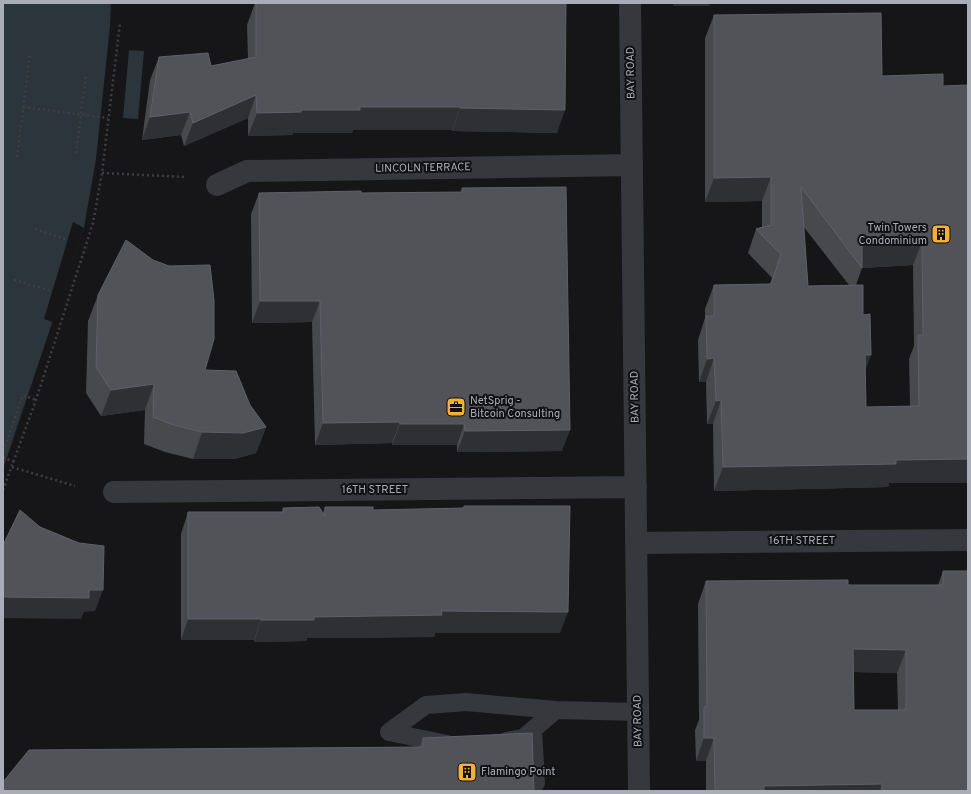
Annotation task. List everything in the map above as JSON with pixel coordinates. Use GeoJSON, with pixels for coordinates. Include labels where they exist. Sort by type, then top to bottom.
{"type":"FeatureCollection","features":[{"type":"Feature","properties":{"kind":"street","name":"BAY ROAD"},"geometry":{"type":"LineString","coordinates":[[630,3],[639,791]]}},
{"type":"Feature","properties":{"kind":"street","name":"LINCOLN TERRACE"},"geometry":{"type":"LineString","coordinates":[[217,185],[247,171],[632,165]]}},
{"type":"Feature","properties":{"kind":"street","name":"16TH STREET"},"geometry":{"type":"LineString","coordinates":[[114,492],[636,488]]}},
{"type":"Feature","properties":{"kind":"street","name":"16TH STREET"},"geometry":{"type":"LineString","coordinates":[[636,542],[968,540]]}},
{"type":"Feature","properties":{"kind":"lane"},"geometry":{"type":"LineString","coordinates":[[461,746],[389,732],[426,704],[466,702],[556,710],[638,712]]}},
{"type":"Feature","properties":{"kind":"lane"},"geometry":{"type":"LineString","coordinates":[[487,743],[523,738],[556,710]]}},
{"type":"Feature","properties":{"kind":"lane"},"geometry":{"type":"LineString","coordinates":[[533,730],[536,783]]}},
{"type":"Feature","properties":{"kind":"path"},"geometry":{"type":"LineString","coordinates":[[3,490],[36,400],[93,223],[102,173],[120,23]]}},
{"type":"Feature","properties":{"kind":"path"},"geometry":{"type":"LineString","coordinates":[[17,157],[30,55]]}},
{"type":"Feature","properties":{"kind":"path"},"geometry":{"type":"LineString","coordinates":[[76,153],[86,74]]}},
{"type":"Feature","properties":{"kind":"path"},"geometry":{"type":"LineString","coordinates":[[23,107],[108,118]]}},
{"type":"Feature","properties":{"kind":"path"},"geometry":{"type":"LineString","coordinates":[[102,173],[186,177]]}},
{"type":"Feature","properties":{"kind":"path"},"geometry":{"type":"LineString","coordinates":[[35,229],[68,240]]}},
{"type":"Feature","properties":{"kind":"path"},"geometry":{"type":"LineString","coordinates":[[14,280],[52,291]]}},
{"type":"Feature","properties":{"kind":"path"},"geometry":{"type":"LineString","coordinates":[[3,451],[23,395],[36,400]]}},
{"type":"Feature","properties":{"kind":"path"},"geometry":{"type":"LineString","coordinates":[[3,457],[14,462]]}},
{"type":"Feature","properties":{"kind":"path"},"geometry":{"type":"LineString","coordinates":[[12,467],[75,486]]}},
{"type":"Feature","properties":{"kind":"shaded area"},"geometry":{"type":"Polygon","coordinates":[[[3,3],[111,3],[110,26],[96,159],[84,228],[3,469],[3,3]]]}},
{"type":"Feature","properties":{"kind":"shaded area"},"geometry":{"type":"Polygon","coordinates":[[[129,50],[144,51],[138,119],[123,118],[129,50]]]}},
{"type":"Feature","properties":{"kind":"pier"},"geometry":{"type":"Polygon","coordinates":[[[73,222],[84,228],[53,322],[44,319],[73,222]]]}},
{"type":"Feature","properties":{"kind":"building"},"geometry":{"type":"Polygon","coordinates":[[[256,3],[566,3],[565,110],[460,107],[360,107],[360,110],[301,110],[301,112],[257,113],[256,95],[193,123],[190,112],[150,117],[159,57],[208,53],[211,66],[256,57],[256,3]]]}},
{"type":"Feature","properties":{"kind":"building"},"geometry":{"type":"Polygon","coordinates":[[[881,13],[882,76],[943,74],[943,86],[968,85],[968,459],[896,460],[896,464],[723,467],[721,400],[716,401],[714,358],[707,359],[706,316],[714,316],[714,285],[771,284],[781,254],[756,229],[771,225],[771,177],[714,178],[714,15],[881,13]],[[801,187],[808,286],[863,285],[863,315],[870,314],[871,355],[865,355],[866,407],[919,406],[918,335],[923,335],[922,242],[862,244],[862,268],[801,187]]]}},
{"type":"Feature","properties":{"kind":"building"},"geometry":{"type":"Polygon","coordinates":[[[566,187],[570,430],[465,431],[464,424],[400,424],[400,422],[323,423],[320,301],[260,301],[259,193],[361,191],[361,193],[462,192],[462,188],[566,187]]]}},
{"type":"Feature","properties":{"kind":"building"},"geometry":{"type":"Polygon","coordinates":[[[126,240],[153,260],[169,266],[210,265],[214,300],[214,339],[205,370],[236,371],[250,405],[266,427],[243,433],[202,432],[174,425],[153,417],[154,384],[111,390],[96,367],[98,295],[126,240]]]}},
{"type":"Feature","properties":{"kind":"building"},"geometry":{"type":"Polygon","coordinates":[[[464,506],[570,506],[568,612],[441,611],[442,615],[314,617],[314,620],[188,619],[188,512],[284,512],[283,508],[319,507],[325,516],[325,507],[373,507],[373,510],[464,508],[464,506]]]}},
{"type":"Feature","properties":{"kind":"building"},"geometry":{"type":"Polygon","coordinates":[[[20,510],[40,527],[79,543],[104,546],[103,590],[89,590],[89,598],[3,597],[3,545],[20,510]]]}},
{"type":"Feature","properties":{"kind":"building"},"geometry":{"type":"Polygon","coordinates":[[[943,571],[968,571],[968,791],[882,791],[882,784],[764,786],[764,791],[715,791],[714,738],[704,738],[704,707],[707,707],[706,581],[848,580],[848,585],[943,585],[943,571]],[[853,649],[854,710],[906,710],[906,650],[853,649]]]}},
{"type":"Feature","properties":{"kind":"building"},"geometry":{"type":"Polygon","coordinates":[[[532,733],[534,791],[3,791],[3,782],[29,750],[423,747],[423,738],[532,733]]]}},
{"type":"Feature","properties":{"kind":"place","name":"Twin Towers Condominium"},"geometry":{"type":"Point","coordinates":[941,234]}},
{"type":"Feature","properties":{"kind":"place","name":"NetSprig - Bitcoin Consulting"},"geometry":{"type":"Point","coordinates":[456,407]}},
{"type":"Feature","properties":{"kind":"place","name":"Flamingo Point"},"geometry":{"type":"Point","coordinates":[467,772]}}]}
